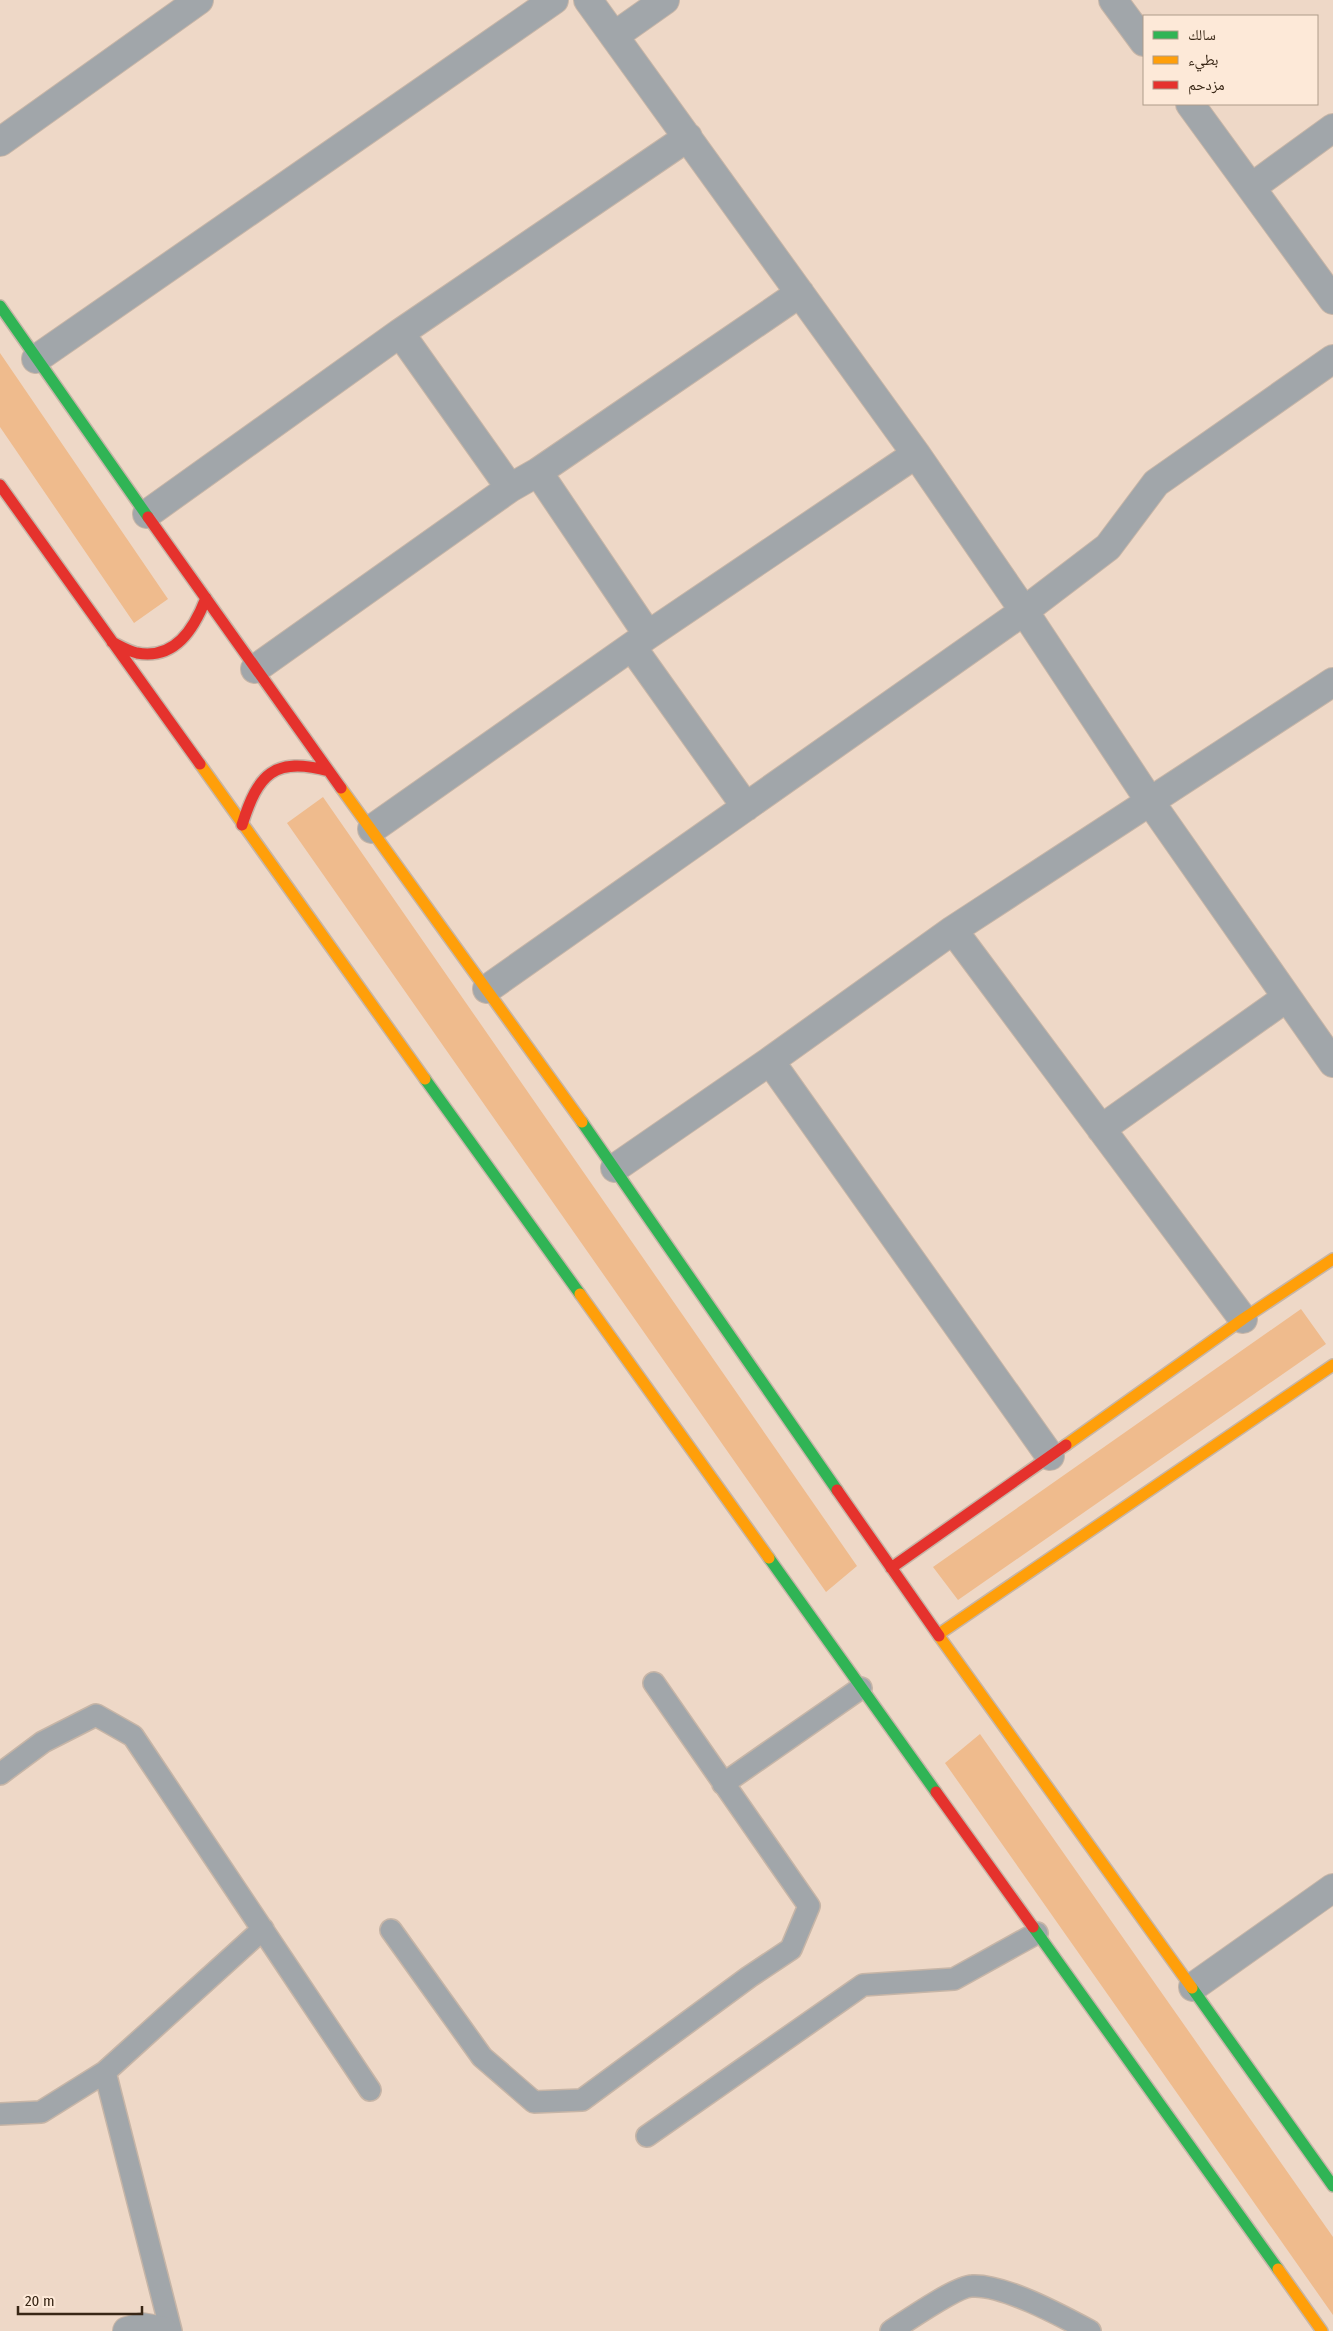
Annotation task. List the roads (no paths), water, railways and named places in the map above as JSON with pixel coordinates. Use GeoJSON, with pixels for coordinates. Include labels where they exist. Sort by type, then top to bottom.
{"type":"FeatureCollection","features":[{"type":"Feature","properties":{"kind":"main road"},"geometry":{"type":"LineString","coordinates":[[0,306],[255,669],[615,1168],[891,1568],[1193,1987],[1333,2186]]}},
{"type":"Feature","properties":{"kind":"main road"},"geometry":{"type":"LineString","coordinates":[[0,485],[1322,2331]]}},
{"type":"Feature","properties":{"kind":"main road"},"geometry":{"type":"LineString","coordinates":[[112,642],[141,653],[161,653],[172,648],[194,628],[206,598]]}},
{"type":"Feature","properties":{"kind":"main road"},"geometry":{"type":"LineString","coordinates":[[242,825],[252,793],[272,772],[283,766],[296,764],[309,764],[328,771]]}},
{"type":"Feature","properties":{"kind":"main road"},"geometry":{"type":"LineString","coordinates":[[891,1568],[1243,1319],[1333,1259]]}},
{"type":"Feature","properties":{"kind":"main road"},"geometry":{"type":"LineString","coordinates":[[939,1634],[1119,1513],[1333,1364]]}},
{"type":"Feature","properties":{"kind":"street"},"geometry":{"type":"LineString","coordinates":[[0,142],[198,0]]}},
{"type":"Feature","properties":{"kind":"street"},"geometry":{"type":"LineString","coordinates":[[36,359],[554,0]]}},
{"type":"Feature","properties":{"kind":"street"},"geometry":{"type":"LineString","coordinates":[[588,0],[916,454],[1024,611],[1151,803],[1333,1063]]}},
{"type":"Feature","properties":{"kind":"street"},"geometry":{"type":"LineString","coordinates":[[614,36],[665,0]]}},
{"type":"Feature","properties":{"kind":"street"},"geometry":{"type":"LineString","coordinates":[[1113,0],[1143,41]]}},
{"type":"Feature","properties":{"kind":"street"},"geometry":{"type":"LineString","coordinates":[[1191,105],[1333,300]]}},
{"type":"Feature","properties":{"kind":"street"},"geometry":{"type":"LineString","coordinates":[[1252,187],[1333,128]]}},
{"type":"Feature","properties":{"kind":"street"},"geometry":{"type":"LineString","coordinates":[[147,514],[400,333],[688,137]]}},
{"type":"Feature","properties":{"kind":"street"},"geometry":{"type":"LineString","coordinates":[[255,669],[510,488],[538,472],[800,293]]}},
{"type":"Feature","properties":{"kind":"street"},"geometry":{"type":"LineString","coordinates":[[400,333],[510,488]]}},
{"type":"Feature","properties":{"kind":"street"},"geometry":{"type":"LineString","coordinates":[[487,989],[1024,611],[1108,547],[1156,483],[1333,359]]}},
{"type":"Feature","properties":{"kind":"street"},"geometry":{"type":"LineString","coordinates":[[372,829],[640,641],[916,454]]}},
{"type":"Feature","properties":{"kind":"street"},"geometry":{"type":"LineString","coordinates":[[538,472],[640,641],[746,807]]}},
{"type":"Feature","properties":{"kind":"street"},"geometry":{"type":"LineString","coordinates":[[615,1168],[770,1061],[953,930],[1330,690]]}},
{"type":"Feature","properties":{"kind":"street"},"geometry":{"type":"LineString","coordinates":[[953,930],[1243,1319]]}},
{"type":"Feature","properties":{"kind":"street"},"geometry":{"type":"LineString","coordinates":[[1101,1129],[1286,998]]}},
{"type":"Feature","properties":{"kind":"street"},"geometry":{"type":"LineString","coordinates":[[770,1061],[1050,1456]]}},
{"type":"Feature","properties":{"kind":"street"},"geometry":{"type":"LineString","coordinates":[[1193,1987],[1333,1888]]}},
{"type":"Feature","properties":{"kind":"street"},"geometry":{"type":"LineString","coordinates":[[127,2331],[142,2327],[164,2331]]}},
{"type":"Feature","properties":{"kind":"lane"},"geometry":{"type":"LineString","coordinates":[[391,1930],[482,2057],[534,2102],[582,2100],[791,1948],[809,1906],[654,1683]]}},
{"type":"Feature","properties":{"kind":"lane"},"geometry":{"type":"LineString","coordinates":[[723,1784],[861,1688]]}},
{"type":"Feature","properties":{"kind":"lane"},"geometry":{"type":"LineString","coordinates":[[0,1774],[43,1742],[96,1715],[133,1736],[370,2090]]}},
{"type":"Feature","properties":{"kind":"lane"},"geometry":{"type":"LineString","coordinates":[[0,2114],[40,2112],[105,2072],[263,1929]]}},
{"type":"Feature","properties":{"kind":"lane"},"geometry":{"type":"LineString","coordinates":[[647,2136],[863,1984],[954,1979],[1036,1933]]}},
{"type":"Feature","properties":{"kind":"lane"},"geometry":{"type":"LineString","coordinates":[[105,2072],[171,2331]]}},
{"type":"Feature","properties":{"kind":"lane"},"geometry":{"type":"LineString","coordinates":[[891,2331],[927,2307],[970,2285],[1008,2293],[1090,2331]]}}]}
